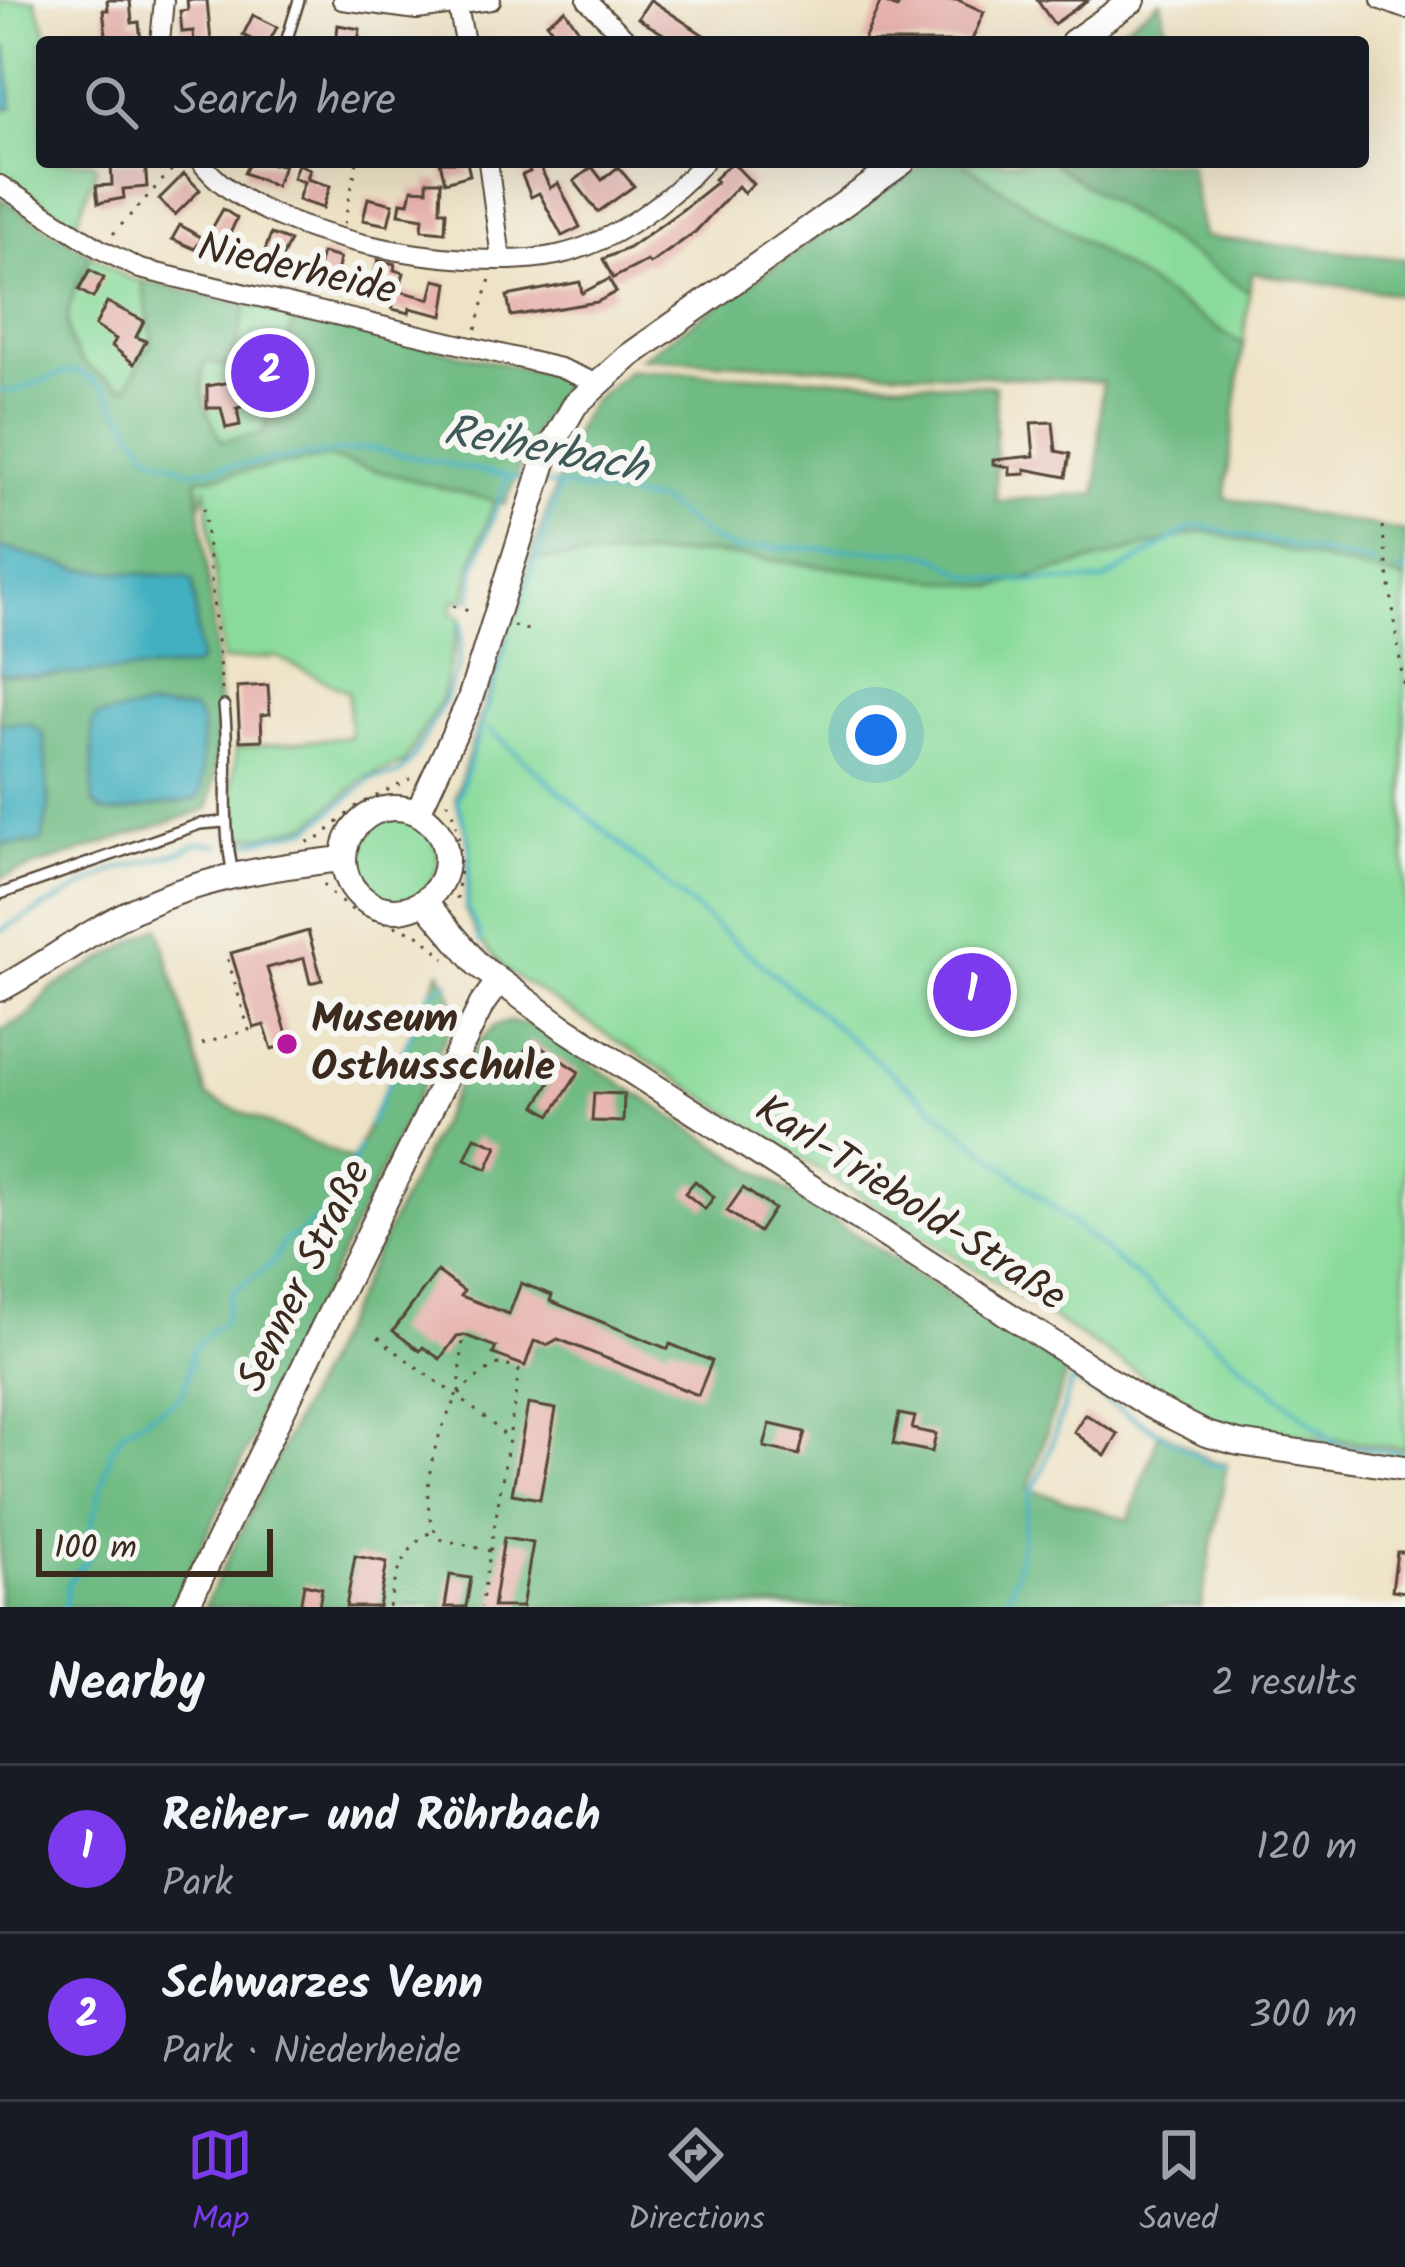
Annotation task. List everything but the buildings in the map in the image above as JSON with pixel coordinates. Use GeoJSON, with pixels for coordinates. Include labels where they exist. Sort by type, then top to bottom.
{"type":"FeatureCollection","features":[{"type":"Feature","properties":{"kind":"street"},"geometry":{"type":"LineString","coordinates":[[161,36],[164,0]]}},
{"type":"Feature","properties":{"kind":"street"},"geometry":{"type":"LineString","coordinates":[[342,0],[417,10],[491,0]]}},
{"type":"Feature","properties":{"kind":"street"},"geometry":{"type":"LineString","coordinates":[[586,0],[623,36]]}},
{"type":"Feature","properties":{"kind":"street"},"geometry":{"type":"LineString","coordinates":[[1081,36],[1132,0]]}},
{"type":"Feature","properties":{"kind":"street"},"geometry":{"type":"LineString","coordinates":[[1381,0],[1405,9]]}},
{"type":"Feature","properties":{"kind":"street"},"geometry":{"type":"LineString","coordinates":[[458,7],[464,36]]}},
{"type":"Feature","properties":{"kind":"street"},"geometry":{"type":"LineString","coordinates":[[206,168],[224,188],[252,206],[341,237],[468,260],[556,255],[598,240],[659,201],[697,168]]}},
{"type":"Feature","properties":{"kind":"street"},"geometry":{"type":"LineString","coordinates":[[489,168],[501,258]]}},
{"type":"Feature","properties":{"kind":"street"},"geometry":{"type":"LineString","coordinates":[[0,989],[146,904],[233,875],[326,854],[348,839],[370,814],[423,802],[470,702],[537,482],[564,421],[596,383],[895,168]]}},
{"type":"Feature","properties":{"kind":"street","name":"Niederheide"},"geometry":{"type":"LineString","coordinates":[[0,185],[140,269],[560,368],[596,383]]}},
{"type":"Feature","properties":{"kind":"street"},"geometry":{"type":"LineString","coordinates":[[326,854],[367,902],[432,913],[447,859],[443,838],[423,802]]}},
{"type":"Feature","properties":{"kind":"street","name":"Karl-Triebold-Straße"},"geometry":{"type":"LineString","coordinates":[[432,913],[498,982],[1147,1403],[1206,1434],[1239,1443],[1405,1468]]}},
{"type":"Feature","properties":{"kind":"street","name":"Senner Straße"},"geometry":{"type":"LineString","coordinates":[[186,1607],[435,1098],[498,982]]}},
{"type":"Feature","properties":{"kind":"lane"},"geometry":{"type":"LineString","coordinates":[[288,36],[299,0]]}},
{"type":"Feature","properties":{"kind":"lane"},"geometry":{"type":"LineString","coordinates":[[224,706],[229,747],[224,821],[233,875]]}},
{"type":"Feature","properties":{"kind":"lane"},"geometry":{"type":"LineString","coordinates":[[0,894],[200,824],[224,821]]}},
{"type":"Feature","properties":{"kind":"path"},"geometry":{"type":"LineString","coordinates":[[100,249],[174,168]]}},
{"type":"Feature","properties":{"kind":"path"},"geometry":{"type":"LineString","coordinates":[[341,237],[356,168]]}},
{"type":"Feature","properties":{"kind":"path"},"geometry":{"type":"LineString","coordinates":[[471,348],[488,282],[501,258]]}},
{"type":"Feature","properties":{"kind":"path"},"geometry":{"type":"LineString","coordinates":[[204,508],[224,706]]}},
{"type":"Feature","properties":{"kind":"path"},"geometry":{"type":"LineString","coordinates":[[1382,526],[1405,697]]}},
{"type":"Feature","properties":{"kind":"path"},"geometry":{"type":"LineString","coordinates":[[408,782],[423,802],[450,805],[461,860],[456,904],[432,913],[422,937],[371,921],[330,893],[320,880],[326,854],[375,794],[408,782]]}},
{"type":"Feature","properties":{"kind":"path"},"geometry":{"type":"LineString","coordinates":[[202,1044],[248,1030],[227,957]]}},
{"type":"Feature","properties":{"kind":"path"},"geometry":{"type":"LineString","coordinates":[[379,1337],[426,1378],[460,1394],[509,1439]]}},
{"type":"Feature","properties":{"kind":"path"},"geometry":{"type":"LineString","coordinates":[[463,1337],[460,1394],[432,1460],[428,1521],[440,1540],[490,1551]]}},
{"type":"Feature","properties":{"kind":"path"},"geometry":{"type":"LineString","coordinates":[[460,1394],[476,1377],[500,1364],[519,1370],[481,1607]]}},
{"type":"Feature","properties":{"kind":"path"},"geometry":{"type":"LineString","coordinates":[[389,1607],[410,1550],[421,1536],[434,1531]]}},
{"type":"Feature","properties":{"kind":"green space"},"geometry":{"type":"Polygon","coordinates":[[[0,0],[35,0],[48,36],[36,36],[36,168],[96,168],[76,223],[0,175],[0,0]]]}},
{"type":"Feature","properties":{"kind":"green space"},"geometry":{"type":"Polygon","coordinates":[[[1161,1],[1167,36],[1111,36],[1161,1]]]}},
{"type":"Feature","properties":{"kind":"green space"},"geometry":{"type":"Polygon","coordinates":[[[918,168],[970,168],[1243,345],[1225,498],[1405,532],[1405,580],[1203,531],[995,587],[710,553],[529,560],[579,422],[592,402],[629,370],[995,386],[996,501],[1097,494],[1102,382],[641,358],[918,168]]]}},
{"type":"Feature","properties":{"kind":"green space"},"geometry":{"type":"Polygon","coordinates":[[[970,168],[1059,168],[1249,292],[1243,345],[970,168]]]}},
{"type":"Feature","properties":{"kind":"green space"},"geometry":{"type":"Polygon","coordinates":[[[1059,168],[1190,168],[1203,237],[1405,259],[1405,295],[1252,273],[1249,292],[1059,168]]]}},
{"type":"Feature","properties":{"kind":"green space"},"geometry":{"type":"Polygon","coordinates":[[[0,198],[128,278],[556,376],[563,384],[530,441],[505,504],[494,502],[471,565],[465,601],[455,599],[451,613],[461,616],[442,698],[403,764],[364,778],[310,824],[232,838],[236,748],[350,737],[348,692],[277,657],[223,661],[206,487],[194,521],[168,549],[0,198]]]}},
{"type":"Feature","properties":{"kind":"green space"},"geometry":{"type":"Polygon","coordinates":[[[0,198],[91,255],[69,309],[69,337],[88,367],[126,389],[152,340],[142,281],[246,305],[231,368],[205,361],[203,372],[204,402],[222,441],[264,433],[294,316],[556,376],[563,384],[530,441],[505,504],[328,458],[197,479],[217,689],[215,772],[208,809],[0,878],[0,845],[29,844],[29,723],[0,723],[0,673],[36,676],[194,667],[200,660],[129,575],[79,569],[0,547],[0,198]]]}},
{"type":"Feature","properties":{"kind":"green space"},"geometry":{"type":"Polygon","coordinates":[[[1223,526],[1405,571],[1405,1449],[1217,1423],[507,971],[477,936],[465,910],[469,846],[455,798],[529,560],[710,553],[995,587],[1223,526]]]}},
{"type":"Feature","properties":{"kind":"green space"},"geometry":{"type":"Polygon","coordinates":[[[395,816],[411,819],[425,829],[435,843],[435,875],[425,889],[411,899],[395,902],[379,899],[365,889],[355,875],[352,859],[355,843],[365,829],[379,819],[395,816]]]}},
{"type":"Feature","properties":{"kind":"green space"},"geometry":{"type":"Polygon","coordinates":[[[159,927],[207,1097],[352,1160],[440,971],[452,996],[452,1024],[172,1607],[0,1607],[0,1031],[30,1015],[51,989],[159,927]]]}},
{"type":"Feature","properties":{"kind":"green space"},"geometry":{"type":"Polygon","coordinates":[[[529,1024],[1067,1371],[1028,1489],[1129,1520],[1160,1431],[1211,1461],[1227,1464],[1201,1607],[204,1607],[479,1042],[496,1025],[529,1024]]]}},
{"type":"Feature","properties":{"kind":"water"},"geometry":{"type":"Polygon","coordinates":[[[0,47],[6,47],[13,108],[0,109],[0,47]]]}},
{"type":"Feature","properties":{"kind":"water"},"geometry":{"type":"Polygon","coordinates":[[[0,547],[79,569],[186,577],[193,582],[200,660],[194,667],[36,676],[0,673],[0,547]]]}},
{"type":"Feature","properties":{"kind":"water"},"geometry":{"type":"Polygon","coordinates":[[[149,708],[194,710],[202,723],[198,799],[102,811],[93,802],[92,721],[149,708]]]}},
{"type":"Feature","properties":{"kind":"water"},"geometry":{"type":"Polygon","coordinates":[[[0,723],[29,723],[44,734],[49,805],[42,842],[0,845],[0,723]]]}},
{"type":"Feature","properties":{"kind":"waterway","name":"Reiherbach"},"geometry":{"type":"LineString","coordinates":[[0,391],[80,372],[105,389],[149,454],[191,471],[368,448],[530,481]]}},
{"type":"Feature","properties":{"kind":"waterway"},"geometry":{"type":"LineString","coordinates":[[471,600],[475,566],[507,479]]}},
{"type":"Feature","properties":{"kind":"waterway","name":"Reiherbach"},"geometry":{"type":"LineString","coordinates":[[547,484],[661,502],[734,550],[915,552],[935,556],[967,575],[999,581],[1103,581],[1196,525],[1376,565]]}},
{"type":"Feature","properties":{"kind":"waterway"},"geometry":{"type":"LineString","coordinates":[[517,614],[560,486]]}},
{"type":"Feature","properties":{"kind":"waterway","name":"Reiherbach"},"geometry":{"type":"LineString","coordinates":[[1400,571],[1405,572]]}},
{"type":"Feature","properties":{"kind":"waterway"},"geometry":{"type":"LineString","coordinates":[[242,844],[311,828],[371,779],[399,774],[445,700],[458,665],[462,622]]}},
{"type":"Feature","properties":{"kind":"waterway"},"geometry":{"type":"LineString","coordinates":[[480,942],[467,908],[470,845],[457,801],[509,637]]}},
{"type":"Feature","properties":{"kind":"waterway"},"geometry":{"type":"LineString","coordinates":[[489,729],[657,877],[1338,1445]]}},
{"type":"Feature","properties":{"kind":"waterway"},"geometry":{"type":"LineString","coordinates":[[0,931],[112,871],[199,843],[219,845]]}},
{"type":"Feature","properties":{"kind":"waterway"},"geometry":{"type":"LineString","coordinates":[[369,1125],[431,991],[450,983]]}},
{"type":"Feature","properties":{"kind":"waterway"},"geometry":{"type":"LineString","coordinates":[[65,1607],[68,1583],[90,1556],[91,1527],[112,1449],[125,1430],[178,1399],[192,1352],[224,1322],[231,1293],[273,1263],[285,1239],[296,1236],[338,1203],[359,1147]]}},
{"type":"Feature","properties":{"kind":"waterway"},"geometry":{"type":"LineString","coordinates":[[1000,1607],[1013,1582],[1030,1497],[1072,1380],[1210,1464],[1225,1467]]}},
{"type":"Feature","properties":{"kind":"waterway"},"geometry":{"type":"LineString","coordinates":[[1250,1433],[1405,1454]]}},
{"type":"Feature","properties":{"kind":"place","name":"Schwarzes Venn"},"geometry":{"type":"Point","coordinates":[270,373]}},
{"type":"Feature","properties":{"kind":"place","name":"Reiher- und Röhrbach"},"geometry":{"type":"Point","coordinates":[972,992]}},
{"type":"Feature","properties":{"kind":"place","name":"Museum Osthusschule"},"geometry":{"type":"Point","coordinates":[287,1044]}}]}
